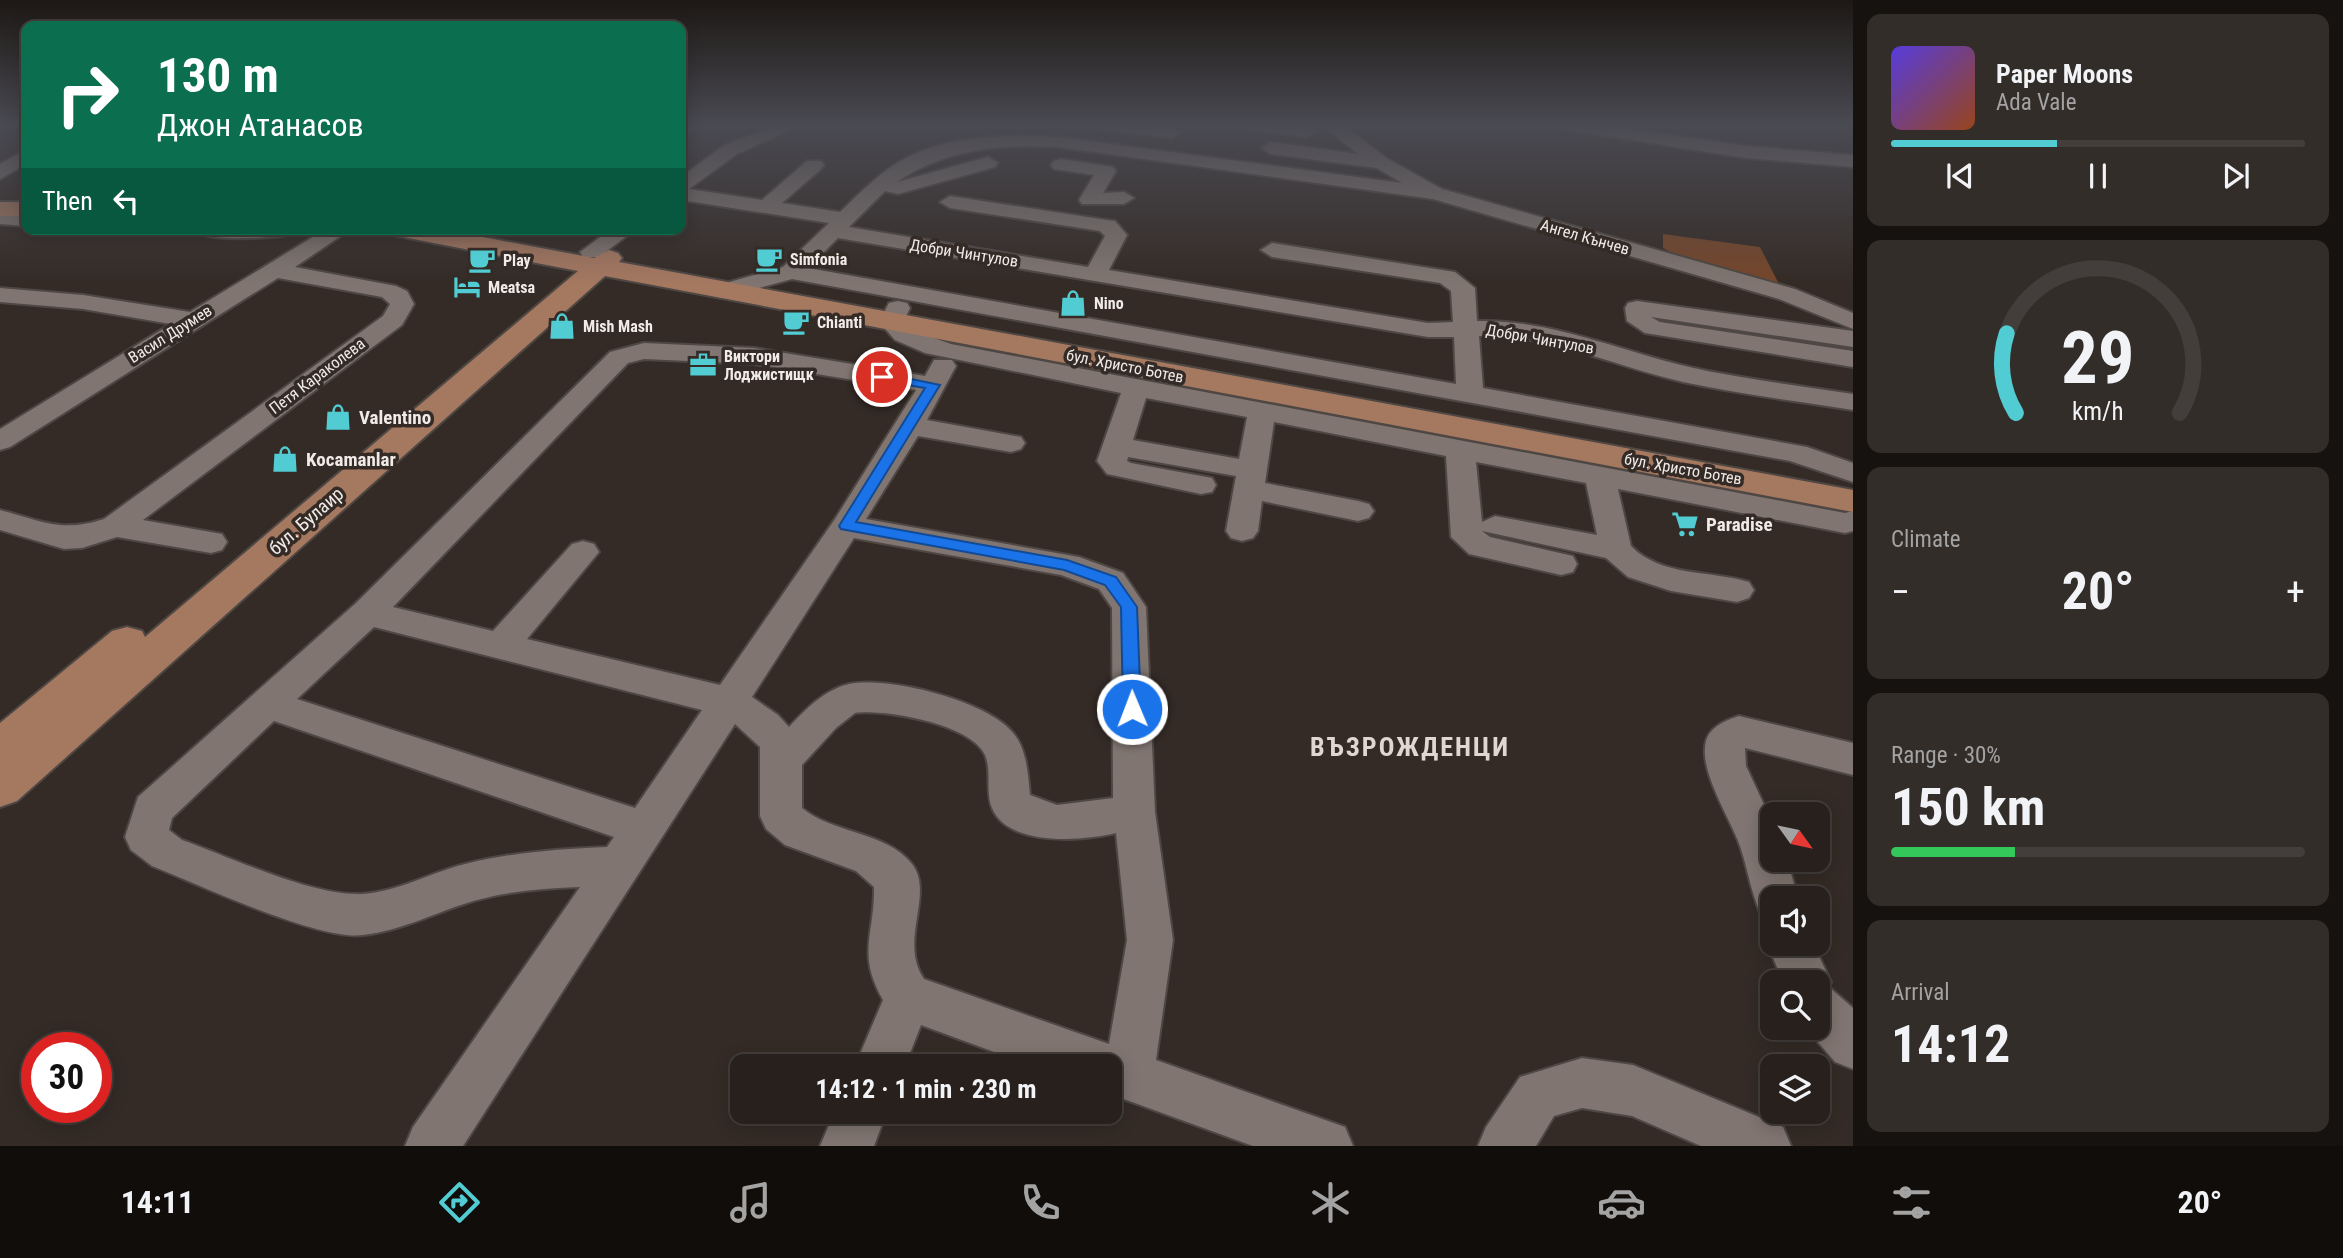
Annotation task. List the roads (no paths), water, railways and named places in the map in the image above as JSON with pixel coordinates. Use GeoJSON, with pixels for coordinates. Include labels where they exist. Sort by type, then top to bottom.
{"type":"FeatureCollection","features":[{"type":"Feature","properties":{"kind":"main road","name":"бул. Христо Ботев"},"geometry":{"type":"LineString","coordinates":[[454,235],[603,251],[723,291],[894,315],[1853,482]]}},
{"type":"Feature","properties":{"kind":"main road","name":"бул. Христо Ботев"},"geometry":{"type":"LineString","coordinates":[[506,235],[762,282],[894,315],[1851,521]]}},
{"type":"Feature","properties":{"kind":"main road","name":"бул. Булаир"},"geometry":{"type":"LineString","coordinates":[[0,787],[131,656],[603,251]]}},
{"type":"Feature","properties":{"kind":"main road","name":"бул. Булаир"},"geometry":{"type":"LineString","coordinates":[[0,749],[131,656]]}},
{"type":"Feature","properties":{"kind":"street"},"geometry":{"type":"LineString","coordinates":[[766,207],[800,177]]}},
{"type":"Feature","properties":{"kind":"street"},"geometry":{"type":"LineString","coordinates":[[723,291],[791,272],[890,177]]}},
{"type":"Feature","properties":{"kind":"street"},"geometry":{"type":"LineString","coordinates":[[881,184],[898,188],[935,177]]}},
{"type":"Feature","properties":{"kind":"street"},"geometry":{"type":"LineString","coordinates":[[1102,177],[1089,200],[1124,198]]}},
{"type":"Feature","properties":{"kind":"street"},"geometry":{"type":"LineString","coordinates":[[1230,186],[1234,177]]}},
{"type":"Feature","properties":{"kind":"street"},"geometry":{"type":"LineString","coordinates":[[1319,177],[1435,193]]}},
{"type":"Feature","properties":{"kind":"street","name":"Ангел Кънчев"},"geometry":{"type":"LineString","coordinates":[[1407,177],[1435,193],[1787,294],[1853,322]]}},
{"type":"Feature","properties":{"kind":"street","name":"Добри Чинтулов"},"geometry":{"type":"LineString","coordinates":[[686,195],[766,207],[838,225],[1428,330],[1496,328],[1575,343],[1684,374],[1853,402]]}},
{"type":"Feature","properties":{"kind":"street"},"geometry":{"type":"LineString","coordinates":[[950,202],[1107,226],[1116,235],[1098,270]]}},
{"type":"Feature","properties":{"kind":"street"},"geometry":{"type":"LineString","coordinates":[[1478,226],[1610,244]]}},
{"type":"Feature","properties":{"kind":"street","name":"Васил Друмев"},"geometry":{"type":"LineString","coordinates":[[0,441],[331,235]]}},
{"type":"Feature","properties":{"kind":"street"},"geometry":{"type":"LineString","coordinates":[[1272,250],[1454,279],[1463,288],[1470,393]]}},
{"type":"Feature","properties":{"kind":"street","name":"Петя Караколева"},"geometry":{"type":"LineString","coordinates":[[115,526],[393,320],[402,304],[399,296],[388,290],[273,270]]}},
{"type":"Feature","properties":{"kind":"street"},"geometry":{"type":"LineString","coordinates":[[791,272],[1797,453],[1853,473]]}},
{"type":"Feature","properties":{"kind":"street"},"geometry":{"type":"LineString","coordinates":[[0,295],[83,302],[192,320]]}},
{"type":"Feature","properties":{"kind":"street"},"geometry":{"type":"LineString","coordinates":[[1853,340],[1637,308],[1639,320],[1654,328],[1853,359]]}},
{"type":"Feature","properties":{"kind":"street"},"geometry":{"type":"LineString","coordinates":[[894,315],[909,339],[951,352],[1851,521]]}},
{"type":"Feature","properties":{"kind":"street"},"geometry":{"type":"LineString","coordinates":[[620,866],[542,869],[467,883],[401,907],[359,915],[311,907],[167,853],[146,836],[153,810],[367,613],[619,357],[644,351],[754,356],[933,385]]}},
{"type":"Feature","properties":{"kind":"street"},"geometry":{"type":"LineString","coordinates":[[432,1146],[846,526],[910,426],[951,352]]}},
{"type":"Feature","properties":{"kind":"street"},"geometry":{"type":"LineString","coordinates":[[1136,388],[1111,461],[1116,468],[1201,485]]}},
{"type":"Feature","properties":{"kind":"street"},"geometry":{"type":"LineString","coordinates":[[1242,531],[1262,411]]}},
{"type":"Feature","properties":{"kind":"street"},"geometry":{"type":"LineString","coordinates":[[910,426],[1011,443]]}},
{"type":"Feature","properties":{"kind":"street"},"geometry":{"type":"LineString","coordinates":[[1116,446],[1250,479],[1358,511]]}},
{"type":"Feature","properties":{"kind":"street"},"geometry":{"type":"LineString","coordinates":[[1460,449],[1467,537],[1473,543],[1562,564]]}},
{"type":"Feature","properties":{"kind":"street"},"geometry":{"type":"LineString","coordinates":[[1599,474],[1616,549],[1622,558],[1644,571],[1737,590]]}},
{"type":"Feature","properties":{"kind":"street"},"geometry":{"type":"LineString","coordinates":[[0,520],[64,538],[82,537],[115,526],[211,542]]}},
{"type":"Feature","properties":{"kind":"street"},"geometry":{"type":"LineString","coordinates":[[1466,521],[1616,549]]}},
{"type":"Feature","properties":{"kind":"street"},"geometry":{"type":"LineString","coordinates":[[846,526],[1067,565],[1111,581],[1129,607],[1135,812],[1150,940],[1118,1054]]}},
{"type":"Feature","properties":{"kind":"street"},"geometry":{"type":"LineString","coordinates":[[501,646],[583,552]]}},
{"type":"Feature","properties":{"kind":"street"},"geometry":{"type":"LineString","coordinates":[[367,613],[729,702],[762,721],[777,739],[782,761],[781,816],[800,832],[871,858],[896,878],[898,902],[888,956],[892,977],[908,997],[1068,1054]]}},
{"type":"Feature","properties":{"kind":"street"},"geometry":{"type":"LineString","coordinates":[[782,761],[822,720],[848,699],[877,696],[966,719],[988,730],[1002,746],[1011,805],[1031,818],[1059,825],[1135,812]]}},
{"type":"Feature","properties":{"kind":"street"},"geometry":{"type":"LineString","coordinates":[[267,704],[645,829]]}},
{"type":"Feature","properties":{"kind":"street"},"geometry":{"type":"LineString","coordinates":[[1773,886],[1762,847],[1726,766],[1725,742],[1739,731],[1853,759]]}},
{"type":"Feature","properties":{"kind":"street"},"geometry":{"type":"LineString","coordinates":[[885,1054],[908,997]]}},
{"type":"Feature","properties":{"kind":"street"},"geometry":{"type":"LineString","coordinates":[[1830,1019],[1853,1044]]}},
{"type":"Feature","properties":{"kind":"street"},"geometry":{"type":"LineString","coordinates":[[1122,1073],[1326,1146]]}},
{"type":"Feature","properties":{"kind":"street"},"geometry":{"type":"LineString","coordinates":[[1505,1146],[1538,1095],[1582,1083],[1633,1091],[1764,1146]]}},
{"type":"Feature","properties":{"kind":"street"},"geometry":{"type":"LineString","coordinates":[[847,1146],[856,1124]]}},
{"type":"Feature","properties":{"kind":"place","name":"Simfonia"},"geometry":{"type":"Point","coordinates":[769,259]}},
{"type":"Feature","properties":{"kind":"place","name":"Play"},"geometry":{"type":"Point","coordinates":[482,260]}},
{"type":"Feature","properties":{"kind":"place","name":"Meatsa"},"geometry":{"type":"Point","coordinates":[467,287]}},
{"type":"Feature","properties":{"kind":"place","name":"Nino"},"geometry":{"type":"Point","coordinates":[1073,303]}},
{"type":"Feature","properties":{"kind":"place","name":"Chianti"},"geometry":{"type":"Point","coordinates":[796,322]}},
{"type":"Feature","properties":{"kind":"place","name":"Mish Mash"},"geometry":{"type":"Point","coordinates":[562,326]}},
{"type":"Feature","properties":{"kind":"place","name":"Виктори Лоджистищк"},"geometry":{"type":"Point","coordinates":[703,365]}},
{"type":"Feature","properties":{"kind":"place","name":"Valentino"},"geometry":{"type":"Point","coordinates":[338,417]}},
{"type":"Feature","properties":{"kind":"place","name":"Kocamanlar"},"geometry":{"type":"Point","coordinates":[285,459]}},
{"type":"Feature","properties":{"kind":"place","name":"Paradise"},"geometry":{"type":"Point","coordinates":[1685,524]}},
{"type":"Feature","properties":{"kind":"district","name":"ВЪЗРОЖДЕНЦИ"},"geometry":{"type":"Point","coordinates":[1410,747]}}]}
